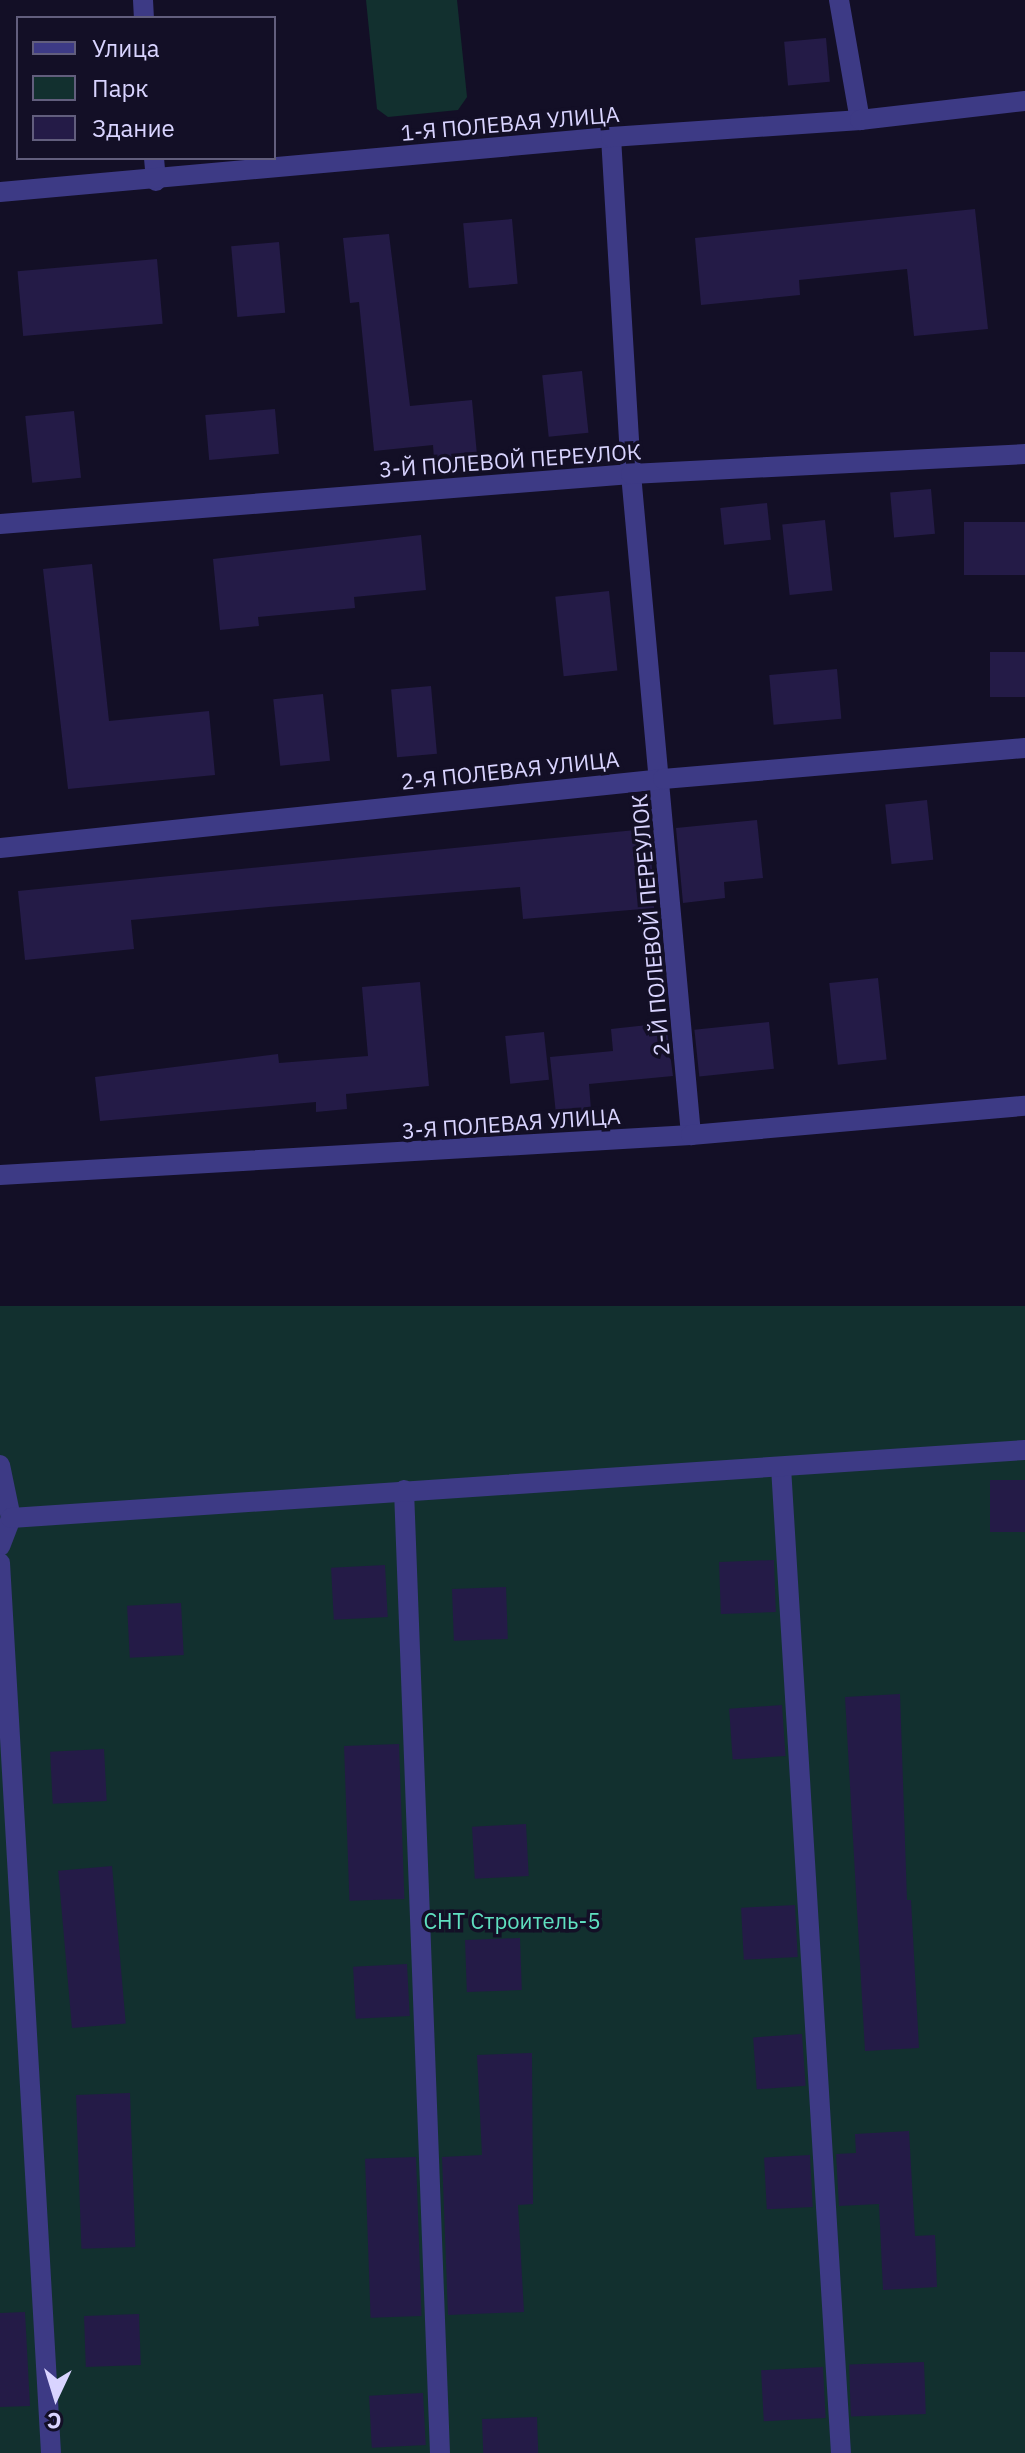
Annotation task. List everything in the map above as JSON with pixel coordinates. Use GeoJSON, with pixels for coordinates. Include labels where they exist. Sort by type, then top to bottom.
{"type":"FeatureCollection","features":[{"type":"Feature","properties":{"kind":"street"},"geometry":{"type":"LineString","coordinates":[[839,0],[860,120]]}},
{"type":"Feature","properties":{"kind":"street","name":"1-Я ПОЛЕВАЯ УЛИЦА"},"geometry":{"type":"LineString","coordinates":[[0,192],[156,181],[611,137],[860,120],[1025,101]]}},
{"type":"Feature","properties":{"kind":"street","name":"2-Й ПОЛЕВОЙ ПЕРЕУЛОК"},"geometry":{"type":"LineString","coordinates":[[611,137],[631,474],[663,779],[691,1135]]}},
{"type":"Feature","properties":{"kind":"street"},"geometry":{"type":"LineString","coordinates":[[154,160],[156,181]]}},
{"type":"Feature","properties":{"kind":"street","name":"3-Й ПОЛЕВОЙ ПЕРЕУЛОК"},"geometry":{"type":"LineString","coordinates":[[0,524],[631,474],[1025,454]]}},
{"type":"Feature","properties":{"kind":"street","name":"2-Я ПОЛЕВАЯ УЛИЦА"},"geometry":{"type":"LineString","coordinates":[[0,848],[663,779],[1025,748]]}},
{"type":"Feature","properties":{"kind":"street","name":"3-Я ПОЛЕВАЯ УЛИЦА"},"geometry":{"type":"LineString","coordinates":[[0,1175],[691,1135],[1025,1106]]}},
{"type":"Feature","properties":{"kind":"street"},"geometry":{"type":"LineString","coordinates":[[11,1518],[1025,1450]]}},
{"type":"Feature","properties":{"kind":"street"},"geometry":{"type":"LineString","coordinates":[[0,1465],[11,1518],[0,1546]]}},
{"type":"Feature","properties":{"kind":"street"},"geometry":{"type":"LineString","coordinates":[[781,1467],[841,2453]]}},
{"type":"Feature","properties":{"kind":"street"},"geometry":{"type":"LineString","coordinates":[[404,1490],[440,2453]]}},
{"type":"Feature","properties":{"kind":"street"},"geometry":{"type":"LineString","coordinates":[[0,1563],[51,2453]]}},
{"type":"Feature","properties":{"kind":"green space"},"geometry":{"type":"Polygon","coordinates":[[[366,0],[457,0],[467,97],[458,110],[388,117],[377,109],[366,0]]]}},
{"type":"Feature","properties":{"kind":"green space","name":"СНТ Строитель-5"},"geometry":{"type":"Polygon","coordinates":[[[0,1306],[1025,1306],[1025,2453],[0,2453],[0,1306]]]}},
{"type":"Feature","properties":{"kind":"building"},"geometry":{"type":"Polygon","coordinates":[[[826,38],[830,82],[788,85],[784,42],[826,38]]]}},
{"type":"Feature","properties":{"kind":"building"},"geometry":{"type":"Polygon","coordinates":[[[975,209],[988,329],[914,336],[907,269],[799,280],[800,295],[701,305],[695,238],[975,209]]]}},
{"type":"Feature","properties":{"kind":"building"},"geometry":{"type":"Polygon","coordinates":[[[512,219],[518,284],[469,288],[463,223],[512,219]]]}},
{"type":"Feature","properties":{"kind":"building"},"geometry":{"type":"Polygon","coordinates":[[[389,234],[410,406],[472,400],[477,455],[434,459],[433,445],[374,451],[359,302],[350,303],[343,238],[389,234]]]}},
{"type":"Feature","properties":{"kind":"building"},"geometry":{"type":"Polygon","coordinates":[[[279,242],[285,313],[237,317],[231,246],[279,242]]]}},
{"type":"Feature","properties":{"kind":"building"},"geometry":{"type":"Polygon","coordinates":[[[157,259],[163,324],[23,336],[18,271],[157,259]]]}},
{"type":"Feature","properties":{"kind":"building"},"geometry":{"type":"Polygon","coordinates":[[[582,371],[588,433],[549,437],[542,375],[582,371]]]}},
{"type":"Feature","properties":{"kind":"building"},"geometry":{"type":"Polygon","coordinates":[[[275,409],[279,454],[209,460],[205,415],[275,409]]]}},
{"type":"Feature","properties":{"kind":"building"},"geometry":{"type":"Polygon","coordinates":[[[74,411],[81,478],[32,483],[25,416],[74,411]]]}},
{"type":"Feature","properties":{"kind":"building"},"geometry":{"type":"Polygon","coordinates":[[[931,489],[935,534],[894,537],[890,493],[931,489]]]}},
{"type":"Feature","properties":{"kind":"building"},"geometry":{"type":"Polygon","coordinates":[[[767,503],[771,540],[724,545],[720,508],[767,503]]]}},
{"type":"Feature","properties":{"kind":"building"},"geometry":{"type":"Polygon","coordinates":[[[825,520],[832,591],[790,595],[782,524],[825,520]]]}},
{"type":"Feature","properties":{"kind":"building"},"geometry":{"type":"Polygon","coordinates":[[[964,522],[1025,522],[1025,575],[964,575],[964,522]]]}},
{"type":"Feature","properties":{"kind":"building"},"geometry":{"type":"Polygon","coordinates":[[[421,535],[426,590],[354,597],[355,608],[258,617],[259,626],[220,630],[213,559],[421,535]]]}},
{"type":"Feature","properties":{"kind":"building"},"geometry":{"type":"Polygon","coordinates":[[[92,564],[109,721],[209,711],[215,775],[68,789],[43,569],[92,564]]]}},
{"type":"Feature","properties":{"kind":"building"},"geometry":{"type":"Polygon","coordinates":[[[609,591],[617,671],[564,676],[555,597],[609,591]]]}},
{"type":"Feature","properties":{"kind":"building"},"geometry":{"type":"Polygon","coordinates":[[[990,652],[1025,652],[1025,697],[990,697],[990,652]]]}},
{"type":"Feature","properties":{"kind":"building"},"geometry":{"type":"Polygon","coordinates":[[[837,669],[841,719],[774,725],[769,675],[837,669]]]}},
{"type":"Feature","properties":{"kind":"building"},"geometry":{"type":"Polygon","coordinates":[[[431,686],[437,754],[397,757],[391,689],[431,686]]]}},
{"type":"Feature","properties":{"kind":"building"},"geometry":{"type":"Polygon","coordinates":[[[323,694],[330,761],[280,766],[273,699],[323,694]]]}},
{"type":"Feature","properties":{"kind":"building"},"geometry":{"type":"Polygon","coordinates":[[[927,800],[933,860],[892,864],[885,804],[927,800]]]}},
{"type":"Feature","properties":{"kind":"building"},"geometry":{"type":"Polygon","coordinates":[[[757,820],[763,878],[724,882],[725,898],[683,903],[676,828],[757,820]]]}},
{"type":"Feature","properties":{"kind":"building"},"geometry":{"type":"Polygon","coordinates":[[[650,831],[654,908],[523,919],[520,887],[269,907],[131,920],[134,949],[25,960],[18,891],[650,831]]]}},
{"type":"Feature","properties":{"kind":"building"},"geometry":{"type":"Polygon","coordinates":[[[878,978],[887,1060],[838,1065],[829,983],[878,978]]]}},
{"type":"Feature","properties":{"kind":"building"},"geometry":{"type":"Polygon","coordinates":[[[420,982],[429,1086],[346,1094],[347,1109],[316,1112],[316,1102],[100,1121],[95,1077],[278,1054],[279,1063],[368,1056],[362,987],[420,982]]]}},
{"type":"Feature","properties":{"kind":"building"},"geometry":{"type":"Polygon","coordinates":[[[769,1022],[774,1069],[699,1077],[694,1030],[769,1022]]]}},
{"type":"Feature","properties":{"kind":"building"},"geometry":{"type":"Polygon","coordinates":[[[666,1023],[673,1076],[589,1084],[591,1110],[556,1114],[550,1057],[613,1051],[611,1029],[666,1023]]]}},
{"type":"Feature","properties":{"kind":"building"},"geometry":{"type":"Polygon","coordinates":[[[544,1032],[549,1080],[510,1084],[505,1036],[544,1032]]]}},
{"type":"Feature","properties":{"kind":"building"},"geometry":{"type":"Polygon","coordinates":[[[990,1480],[1025,1480],[1025,1532],[990,1532],[990,1480]]]}},
{"type":"Feature","properties":{"kind":"building"},"geometry":{"type":"Polygon","coordinates":[[[774,1560],[776,1612],[721,1614],[719,1562],[774,1560]]]}},
{"type":"Feature","properties":{"kind":"building"},"geometry":{"type":"Polygon","coordinates":[[[385,1565],[388,1617],[334,1620],[331,1568],[385,1565]]]}},
{"type":"Feature","properties":{"kind":"building"},"geometry":{"type":"Polygon","coordinates":[[[506,1587],[508,1639],[454,1641],[452,1589],[506,1587]]]}},
{"type":"Feature","properties":{"kind":"building"},"geometry":{"type":"Polygon","coordinates":[[[181,1603],[184,1655],[130,1658],[127,1606],[181,1603]]]}},
{"type":"Feature","properties":{"kind":"building"},"geometry":{"type":"Polygon","coordinates":[[[900,1694],[907,1900],[911,1900],[919,2048],[865,2051],[845,1697],[900,1694]]]}},
{"type":"Feature","properties":{"kind":"building"},"geometry":{"type":"Polygon","coordinates":[[[782,1705],[786,1756],[733,1760],[729,1709],[782,1705]]]}},
{"type":"Feature","properties":{"kind":"building"},"geometry":{"type":"Polygon","coordinates":[[[399,1744],[404,1899],[349,1901],[344,1746],[399,1744]]]}},
{"type":"Feature","properties":{"kind":"building"},"geometry":{"type":"Polygon","coordinates":[[[104,1749],[107,1801],[53,1804],[50,1752],[104,1749]]]}},
{"type":"Feature","properties":{"kind":"building"},"geometry":{"type":"Polygon","coordinates":[[[526,1824],[529,1876],[475,1879],[472,1827],[526,1824]]]}},
{"type":"Feature","properties":{"kind":"building"},"geometry":{"type":"Polygon","coordinates":[[[112,1866],[126,2023],[72,2028],[58,1871],[112,1866]]]}},
{"type":"Feature","properties":{"kind":"building"},"geometry":{"type":"Polygon","coordinates":[[[795,1905],[798,1957],[744,1960],[741,1908],[795,1905]]]}},
{"type":"Feature","properties":{"kind":"building"},"geometry":{"type":"Polygon","coordinates":[[[520,1938],[522,1990],[467,1992],[465,1940],[520,1938]]]}},
{"type":"Feature","properties":{"kind":"building"},"geometry":{"type":"Polygon","coordinates":[[[407,1964],[410,2016],[356,2019],[353,1967],[407,1964]]]}},
{"type":"Feature","properties":{"kind":"building"},"geometry":{"type":"Polygon","coordinates":[[[802,2034],[806,2086],[757,2089],[753,2037],[802,2034]]]}},
{"type":"Feature","properties":{"kind":"building"},"geometry":{"type":"Polygon","coordinates":[[[532,2053],[533,2204],[518,2205],[524,2312],[448,2315],[442,2157],[482,2155],[477,2055],[532,2053]]]}},
{"type":"Feature","properties":{"kind":"building"},"geometry":{"type":"Polygon","coordinates":[[[130,2093],[135,2247],[81,2249],[76,2095],[130,2093]]]}},
{"type":"Feature","properties":{"kind":"building"},"geometry":{"type":"Polygon","coordinates":[[[909,2131],[915,2236],[935,2235],[937,2287],[883,2290],[879,2204],[839,2206],[836,2154],[856,2153],[855,2134],[909,2131]]]}},
{"type":"Feature","properties":{"kind":"building"},"geometry":{"type":"Polygon","coordinates":[[[810,2155],[813,2207],[767,2209],[764,2157],[810,2155]]]}},
{"type":"Feature","properties":{"kind":"building"},"geometry":{"type":"Polygon","coordinates":[[[416,2157],[422,2316],[371,2318],[365,2159],[416,2157]]]}},
{"type":"Feature","properties":{"kind":"building"},"geometry":{"type":"Polygon","coordinates":[[[25,2312],[30,2406],[0,2407],[0,2313],[25,2312]]]}},
{"type":"Feature","properties":{"kind":"building"},"geometry":{"type":"Polygon","coordinates":[[[139,2314],[141,2365],[86,2367],[84,2316],[139,2314]]]}},
{"type":"Feature","properties":{"kind":"building"},"geometry":{"type":"Polygon","coordinates":[[[924,2362],[926,2414],[851,2417],[849,2365],[924,2362]]]}},
{"type":"Feature","properties":{"kind":"building"},"geometry":{"type":"Polygon","coordinates":[[[823,2367],[826,2418],[764,2421],[761,2370],[823,2367]]]}},
{"type":"Feature","properties":{"kind":"building"},"geometry":{"type":"Polygon","coordinates":[[[423,2393],[426,2445],[372,2448],[369,2396],[423,2393]]]}},
{"type":"Feature","properties":{"kind":"building"},"geometry":{"type":"Polygon","coordinates":[[[537,2417],[538,2453],[483,2453],[482,2419],[537,2417]]]}}]}
